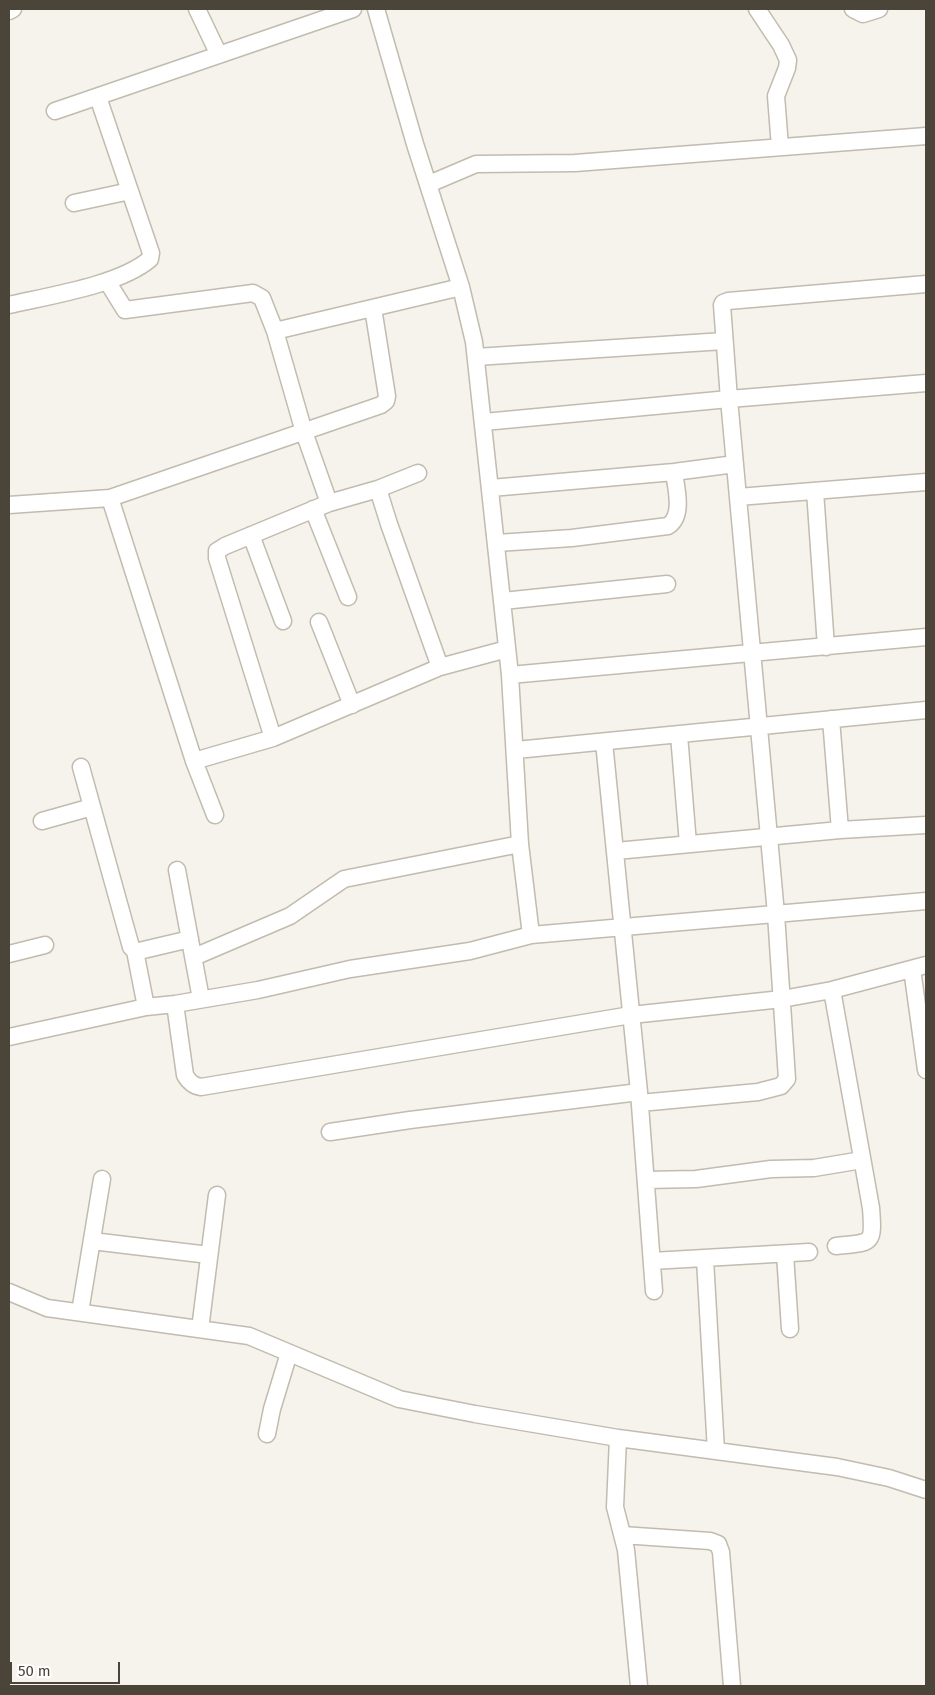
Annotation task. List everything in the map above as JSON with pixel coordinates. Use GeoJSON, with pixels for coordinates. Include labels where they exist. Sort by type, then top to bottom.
{"type":"FeatureCollection","features":[{"type":"Feature","properties":{"kind":"street"},"geometry":{"type":"LineString","coordinates":[[9,11],[13,9]]}},
{"type":"Feature","properties":{"kind":"street"},"geometry":{"type":"LineString","coordinates":[[197,9],[219,55]]}},
{"type":"Feature","properties":{"kind":"street"},"geometry":{"type":"LineString","coordinates":[[56,111],[352,9]]}},
{"type":"Feature","properties":{"kind":"street"},"geometry":{"type":"LineString","coordinates":[[376,9],[415,144],[461,287],[474,342],[510,675],[516,750],[520,844],[531,935]]}},
{"type":"Feature","properties":{"kind":"street"},"geometry":{"type":"LineString","coordinates":[[757,9],[781,45],[788,60],[787,68],[776,96],[780,147]]}},
{"type":"Feature","properties":{"kind":"street"},"geometry":{"type":"LineString","coordinates":[[854,9],[863,14],[879,9]]}},
{"type":"Feature","properties":{"kind":"street"},"geometry":{"type":"LineString","coordinates":[[9,305],[107,282],[150,259],[151,253],[98,97]]}},
{"type":"Feature","properties":{"kind":"street"},"geometry":{"type":"LineString","coordinates":[[429,184],[476,164],[575,163],[926,136]]}},
{"type":"Feature","properties":{"kind":"street"},"geometry":{"type":"LineString","coordinates":[[74,203],[130,191]]}},
{"type":"Feature","properties":{"kind":"street"},"geometry":{"type":"LineString","coordinates":[[107,282],[126,310],[256,294],[264,301],[275,331],[304,432],[321,506],[348,597]]}},
{"type":"Feature","properties":{"kind":"street"},"geometry":{"type":"LineString","coordinates":[[330,1132],[640,1098],[758,1092],[781,1086],[786,1082],[776,914],[722,308],[725,302],[926,284]]}},
{"type":"Feature","properties":{"kind":"street"},"geometry":{"type":"LineString","coordinates":[[275,331],[461,287]]}},
{"type":"Feature","properties":{"kind":"street"},"geometry":{"type":"LineString","coordinates":[[9,505],[110,498],[381,405],[386,401],[387,396],[373,308]]}},
{"type":"Feature","properties":{"kind":"street"},"geometry":{"type":"LineString","coordinates":[[476,357],[724,341]]}},
{"type":"Feature","properties":{"kind":"street"},"geometry":{"type":"LineString","coordinates":[[484,422],[926,383]]}},
{"type":"Feature","properties":{"kind":"street"},"geometry":{"type":"LineString","coordinates":[[491,488],[674,472],[735,464]]}},
{"type":"Feature","properties":{"kind":"street"},"geometry":{"type":"LineString","coordinates":[[497,543],[572,538],[668,526],[676,519],[678,510],[674,472]]}},
{"type":"Feature","properties":{"kind":"street"},"geometry":{"type":"LineString","coordinates":[[273,738],[216,554],[220,548],[321,506],[418,473]]}},
{"type":"Feature","properties":{"kind":"street"},"geometry":{"type":"LineString","coordinates":[[738,497],[926,482]]}},
{"type":"Feature","properties":{"kind":"street"},"geometry":{"type":"LineString","coordinates":[[378,488],[440,667]]}},
{"type":"Feature","properties":{"kind":"street"},"geometry":{"type":"LineString","coordinates":[[815,492],[826,646]]}},
{"type":"Feature","properties":{"kind":"street"},"geometry":{"type":"LineString","coordinates":[[110,498],[194,761],[215,815]]}},
{"type":"Feature","properties":{"kind":"street"},"geometry":{"type":"LineString","coordinates":[[251,535],[283,621]]}},
{"type":"Feature","properties":{"kind":"street"},"geometry":{"type":"LineString","coordinates":[[502,601],[667,584]]}},
{"type":"Feature","properties":{"kind":"street"},"geometry":{"type":"LineString","coordinates":[[320,622],[352,705]]}},
{"type":"Feature","properties":{"kind":"street"},"geometry":{"type":"LineString","coordinates":[[510,675],[926,637]]}},
{"type":"Feature","properties":{"kind":"street"},"geometry":{"type":"LineString","coordinates":[[194,761],[273,738],[440,667],[507,649]]}},
{"type":"Feature","properties":{"kind":"street"},"geometry":{"type":"LineString","coordinates":[[516,750],[926,710]]}},
{"type":"Feature","properties":{"kind":"street"},"geometry":{"type":"LineString","coordinates":[[830,719],[840,830]]}},
{"type":"Feature","properties":{"kind":"street"},"geometry":{"type":"LineString","coordinates":[[679,735],[688,844]]}},
{"type":"Feature","properties":{"kind":"street"},"geometry":{"type":"LineString","coordinates":[[604,742],[640,1098],[654,1291]]}},
{"type":"Feature","properties":{"kind":"street"},"geometry":{"type":"LineString","coordinates":[[81,767],[131,947],[135,951],[146,1007]]}},
{"type":"Feature","properties":{"kind":"street"},"geometry":{"type":"LineString","coordinates":[[42,821],[92,806]]}},
{"type":"Feature","properties":{"kind":"street"},"geometry":{"type":"LineString","coordinates":[[616,851],[926,824]]}},
{"type":"Feature","properties":{"kind":"street"},"geometry":{"type":"LineString","coordinates":[[194,957],[290,916],[344,878],[520,844]]}},
{"type":"Feature","properties":{"kind":"street"},"geometry":{"type":"LineString","coordinates":[[178,870],[202,999]]}},
{"type":"Feature","properties":{"kind":"street"},"geometry":{"type":"LineString","coordinates":[[9,1037],[146,1007],[258,990],[350,969],[470,950],[531,935],[926,901]]}},
{"type":"Feature","properties":{"kind":"street"},"geometry":{"type":"LineString","coordinates":[[135,951],[190,939]]}},
{"type":"Feature","properties":{"kind":"street"},"geometry":{"type":"LineString","coordinates":[[9,954],[45,945]]}},
{"type":"Feature","properties":{"kind":"street"},"geometry":{"type":"LineString","coordinates":[[175,1004],[185,1075],[191,1084],[201,1087],[631,1015],[782,999],[832,990],[919,967],[926,1070]]}},
{"type":"Feature","properties":{"kind":"street"},"geometry":{"type":"LineString","coordinates":[[832,990],[871,1208],[873,1232],[871,1237],[864,1243],[836,1246]]}},
{"type":"Feature","properties":{"kind":"street"},"geometry":{"type":"LineString","coordinates":[[646,1180],[696,1179],[771,1169],[814,1168],[862,1160]]}},
{"type":"Feature","properties":{"kind":"street"},"geometry":{"type":"LineString","coordinates":[[80,1312],[102,1179]]}},
{"type":"Feature","properties":{"kind":"street"},"geometry":{"type":"LineString","coordinates":[[200,1329],[217,1195]]}},
{"type":"Feature","properties":{"kind":"street"},"geometry":{"type":"LineString","coordinates":[[92,1241],[209,1255]]}},
{"type":"Feature","properties":{"kind":"street"},"geometry":{"type":"LineString","coordinates":[[652,1261],[809,1252]]}},
{"type":"Feature","properties":{"kind":"street"},"geometry":{"type":"LineString","coordinates":[[786,1254],[790,1329]]}},
{"type":"Feature","properties":{"kind":"street"},"geometry":{"type":"LineString","coordinates":[[705,1259],[716,1451]]}},
{"type":"Feature","properties":{"kind":"street"},"geometry":{"type":"LineString","coordinates":[[9,1292],[47,1308],[249,1336],[399,1399],[618,1438],[836,1467],[889,1478],[926,1490]]}},
{"type":"Feature","properties":{"kind":"street"},"geometry":{"type":"LineString","coordinates":[[267,1434],[272,1409],[289,1353]]}},
{"type":"Feature","properties":{"kind":"street"},"geometry":{"type":"LineString","coordinates":[[618,1438],[616,1507],[626,1550],[639,1686]]}},
{"type":"Feature","properties":{"kind":"street"},"geometry":{"type":"LineString","coordinates":[[622,1535],[710,1541],[718,1544],[721,1552],[732,1686]]}}]}
